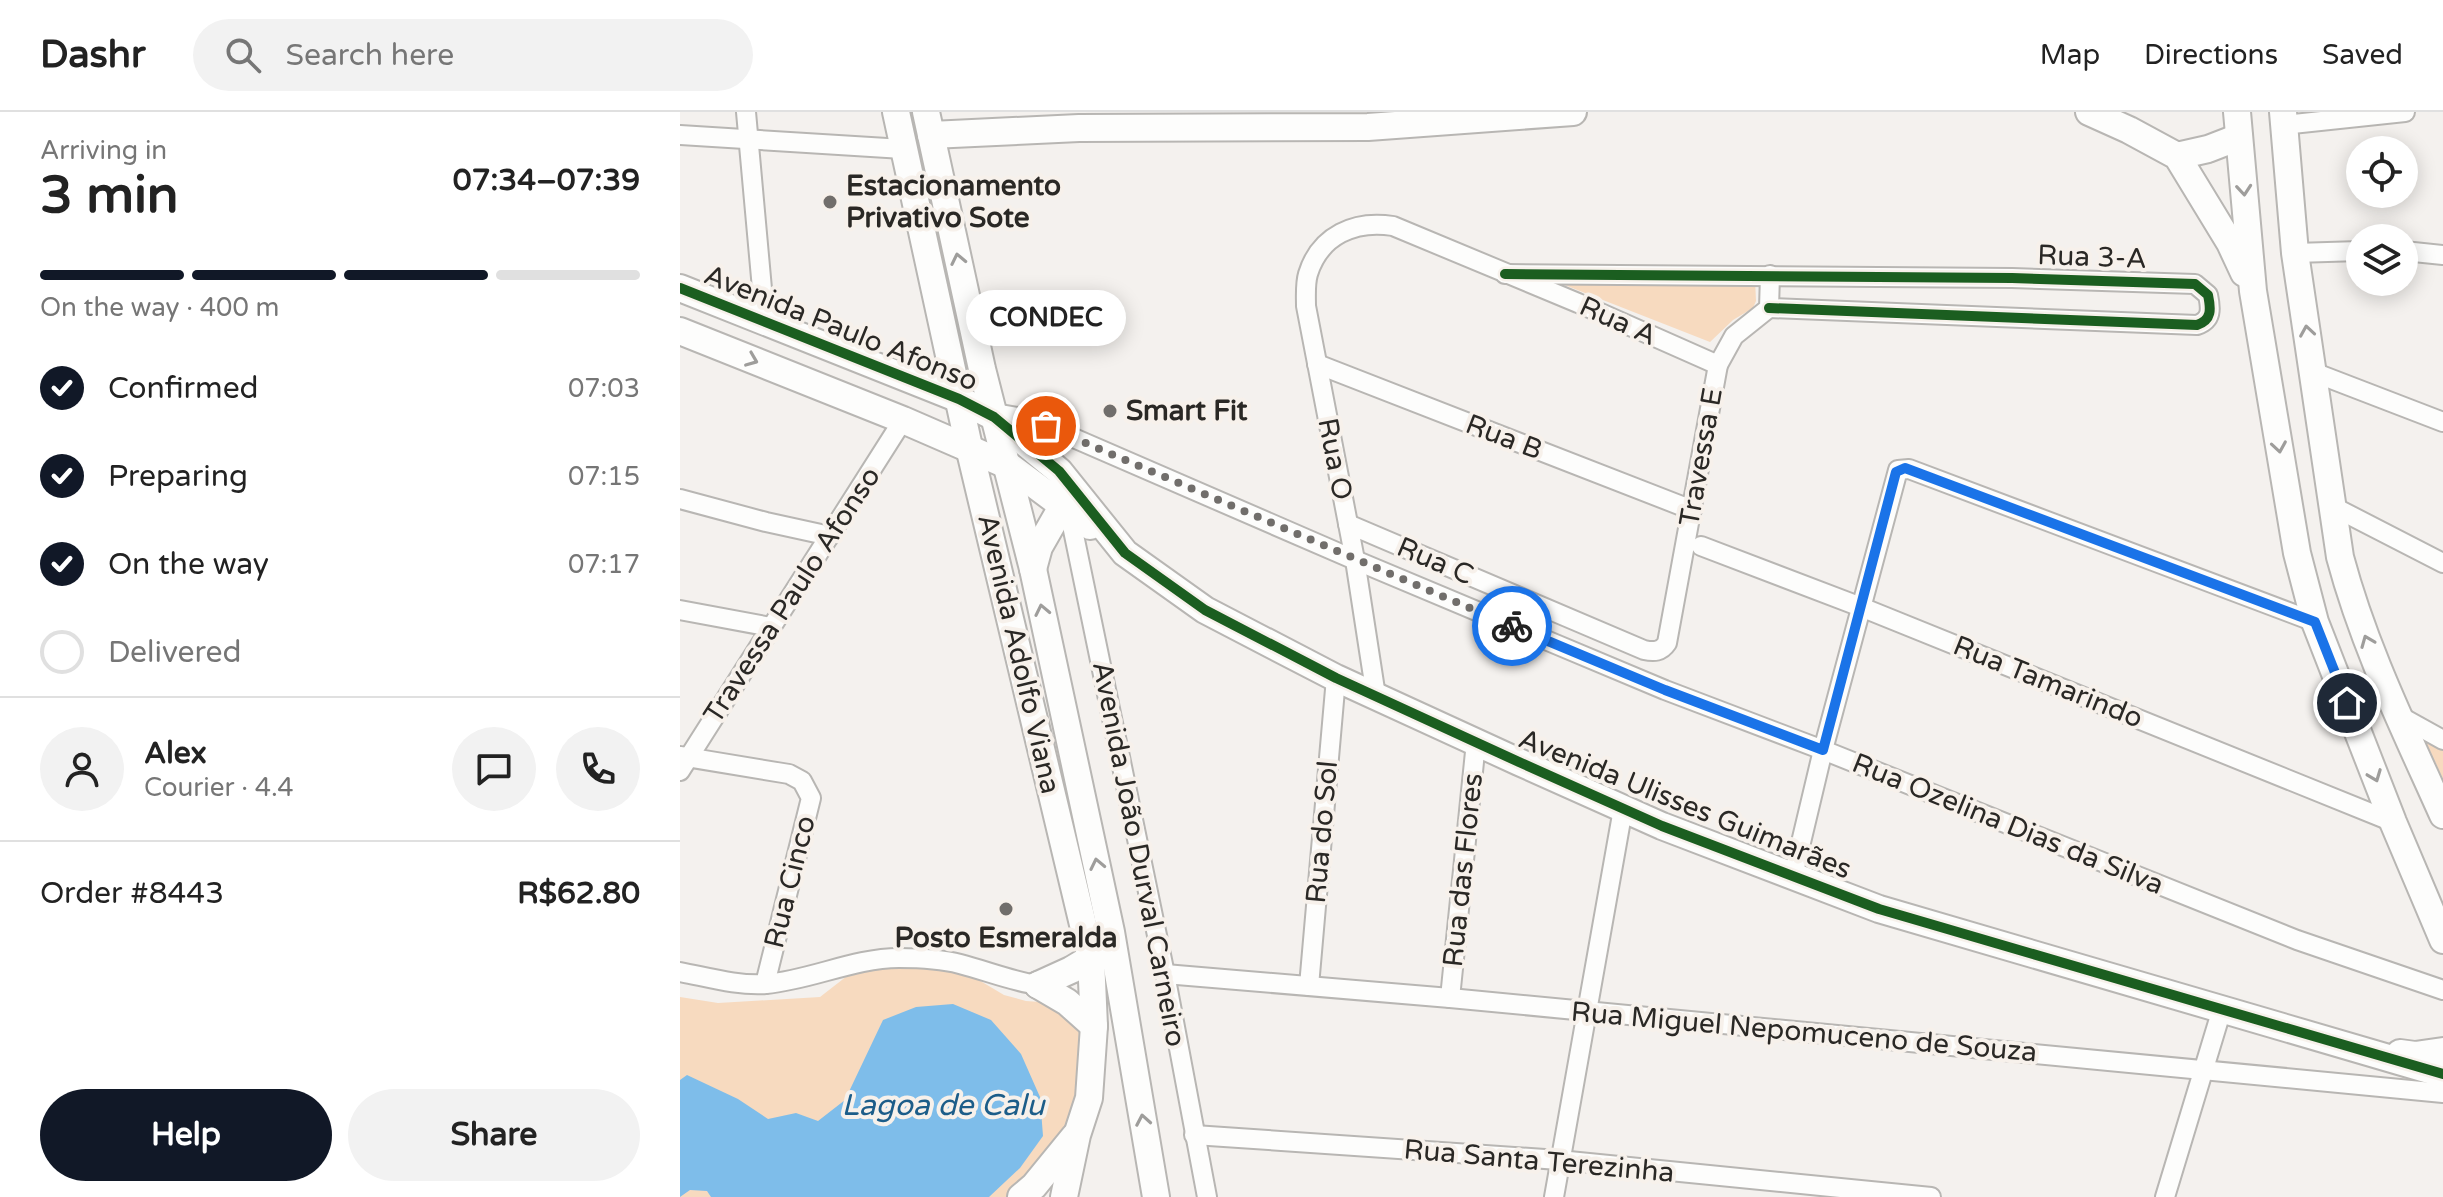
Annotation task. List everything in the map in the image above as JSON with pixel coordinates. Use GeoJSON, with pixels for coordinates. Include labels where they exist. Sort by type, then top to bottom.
{"type":"FeatureCollection","features":[{"type":"Feature","properties":{"kind":"street"},"geometry":{"type":"LineString","coordinates":[[746,112],[765,322]]}},
{"type":"Feature","properties":{"kind":"street","name":"Avenida Adolfo Viana"},"geometry":{"type":"LineString","coordinates":[[896,112],[969,447],[1091,958],[1094,1026],[1089,1098],[1077,1135],[1064,1197]]}},
{"type":"Feature","properties":{"kind":"street"},"geometry":{"type":"LineString","coordinates":[[928,123],[1079,128],[1368,127],[1573,112]]}},
{"type":"Feature","properties":{"kind":"street"},"geometry":{"type":"LineString","coordinates":[[2089,112],[2177,156],[2230,243],[2253,291]]}},
{"type":"Feature","properties":{"kind":"street"},"geometry":{"type":"LineString","coordinates":[[2405,112],[2283,118],[2295,253],[2340,557],[2353,606],[2443,815]]}},
{"type":"Feature","properties":{"kind":"street","name":"Avenida Adolfo Viana"},"geometry":{"type":"LineString","coordinates":[[928,123],[994,417],[1033,569],[1111,932],[1156,1197]]}},
{"type":"Feature","properties":{"kind":"street"},"geometry":{"type":"LineString","coordinates":[[2177,156],[2208,149],[2238,124]]}},
{"type":"Feature","properties":{"kind":"street"},"geometry":{"type":"LineString","coordinates":[[2238,124],[2253,291],[2297,553],[2315,622],[2443,940]]}},
{"type":"Feature","properties":{"kind":"street"},"geometry":{"type":"LineString","coordinates":[[680,135],[903,149]]}},
{"type":"Feature","properties":{"kind":"street","name":"Rua A"},"geometry":{"type":"LineString","coordinates":[[1339,234],[1374,223],[1393,226],[1718,365]]}},
{"type":"Feature","properties":{"kind":"street","name":"Rua O"},"geometry":{"type":"LineString","coordinates":[[1339,234],[1319,250],[1307,276],[1306,306],[1355,560],[1376,696]]}},
{"type":"Feature","properties":{"kind":"street"},"geometry":{"type":"LineString","coordinates":[[2295,253],[2346,251]]}},
{"type":"Feature","properties":{"kind":"street"},"geometry":{"type":"LineString","coordinates":[[2418,252],[2443,255]]}},
{"type":"Feature","properties":{"kind":"street","name":"Rua 3-A"},"geometry":{"type":"LineString","coordinates":[[1505,274],[2012,278],[2195,284],[2208,295],[2210,315],[2197,325],[1769,308]]}},
{"type":"Feature","properties":{"kind":"street"},"geometry":{"type":"LineString","coordinates":[[1769,308],[1770,275]]}},
{"type":"Feature","properties":{"kind":"street","name":"Avenida Paulo Afonso"},"geometry":{"type":"LineString","coordinates":[[680,288],[959,399],[994,417],[1059,471]]}},
{"type":"Feature","properties":{"kind":"street","name":"Travessa E"},"geometry":{"type":"LineString","coordinates":[[1655,652],[1667,643],[1718,365],[1734,336],[1769,308]]}},
{"type":"Feature","properties":{"kind":"street"},"geometry":{"type":"LineString","coordinates":[[680,331],[1009,466],[1125,553]]}},
{"type":"Feature","properties":{"kind":"street","name":"Rua B"},"geometry":{"type":"LineString","coordinates":[[1317,364],[1692,510]]}},
{"type":"Feature","properties":{"kind":"street"},"geometry":{"type":"LineString","coordinates":[[2313,372],[2443,422]]}},
{"type":"Feature","properties":{"kind":"street"},"geometry":{"type":"LineString","coordinates":[[903,420],[921,413],[927,404],[921,385]]}},
{"type":"Feature","properties":{"kind":"street"},"geometry":{"type":"LineString","coordinates":[[994,417],[1046,426]]}},
{"type":"Feature","properties":{"kind":"street","name":"Travessa Paulo Afonso"},"geometry":{"type":"LineString","coordinates":[[683,761],[903,420]]}},
{"type":"Feature","properties":{"kind":"street","name":"Avenida João Durval Carneiro"},"geometry":{"type":"LineString","coordinates":[[1046,426],[1059,471],[1165,974],[1207,1197]]}},
{"type":"Feature","properties":{"kind":"street","name":"Rua Ozelina Dias da Silva"},"geometry":{"type":"LineString","coordinates":[[1046,426],[1665,690],[2297,940],[2443,990]]}},
{"type":"Feature","properties":{"kind":"street"},"geometry":{"type":"LineString","coordinates":[[1793,876],[1896,472],[1905,468],[2315,622]]}},
{"type":"Feature","properties":{"kind":"street","name":"Avenida Ulisses Guimarães"},"geometry":{"type":"LineString","coordinates":[[1059,471],[1125,553],[1205,610],[1336,678],[1623,809],[1885,911],[2361,1049]]}},
{"type":"Feature","properties":{"kind":"street"},"geometry":{"type":"LineString","coordinates":[[680,499],[830,536]]}},
{"type":"Feature","properties":{"kind":"street"},"geometry":{"type":"LineString","coordinates":[[2332,506],[2443,563]]}},
{"type":"Feature","properties":{"kind":"street"},"geometry":{"type":"LineString","coordinates":[[1033,569],[1039,547],[1066,508]]}},
{"type":"Feature","properties":{"kind":"street","name":"Rua C"},"geometry":{"type":"LineString","coordinates":[[1348,524],[1655,652]]}},
{"type":"Feature","properties":{"kind":"street","name":"Rua Tamarindo"},"geometry":{"type":"LineString","coordinates":[[1701,546],[1861,607],[2393,822]]}},
{"type":"Feature","properties":{"kind":"street"},"geometry":{"type":"LineString","coordinates":[[680,610],[771,627]]}},
{"type":"Feature","properties":{"kind":"street","name":"Rua do Sol"},"geometry":{"type":"LineString","coordinates":[[1309,986],[1336,678]]}},
{"type":"Feature","properties":{"kind":"street"},"geometry":{"type":"LineString","coordinates":[[2398,715],[2443,740]]}},
{"type":"Feature","properties":{"kind":"street","name":"Rua das Flores"},"geometry":{"type":"LineString","coordinates":[[1450,998],[1476,742]]}},
{"type":"Feature","properties":{"kind":"street","name":"Rua Cinco"},"geometry":{"type":"LineString","coordinates":[[683,761],[789,774],[802,781],[811,798],[765,984]]}},
{"type":"Feature","properties":{"kind":"street"},"geometry":{"type":"LineString","coordinates":[[1554,1197],[1623,809]]}},
{"type":"Feature","properties":{"kind":"street"},"geometry":{"type":"LineString","coordinates":[[1038,985],[1091,958]]}},
{"type":"Feature","properties":{"kind":"street"},"geometry":{"type":"LineString","coordinates":[[680,972],[731,982],[765,984],[865,961],[931,959],[1038,985],[1067,1002],[1094,1026]]}},
{"type":"Feature","properties":{"kind":"street","name":"Rua Miguel Nepomuceno de Souza"},"geometry":{"type":"LineString","coordinates":[[1165,974],[1450,998],[2443,1093]]}},
{"type":"Feature","properties":{"kind":"street"},"geometry":{"type":"LineString","coordinates":[[2165,1197],[2222,1009]]}},
{"type":"Feature","properties":{"kind":"street"},"geometry":{"type":"LineString","coordinates":[[2361,1049],[2415,1055],[2443,1051]]}},
{"type":"Feature","properties":{"kind":"street"},"geometry":{"type":"LineString","coordinates":[[2361,1049],[2443,1074]]}},
{"type":"Feature","properties":{"kind":"street"},"geometry":{"type":"LineString","coordinates":[[1021,1197],[1077,1135]]}},
{"type":"Feature","properties":{"kind":"street","name":"Rua Santa Terezinha"},"geometry":{"type":"LineString","coordinates":[[1194,1135],[1559,1160],[1931,1197]]}},
{"type":"Feature","properties":{"kind":"shaded area"},"geometry":{"type":"Polygon","coordinates":[[[1755,279],[1756,301],[1753,308],[1733,320],[1710,342],[1557,282],[1755,279]]]}},
{"type":"Feature","properties":{"kind":"shaded area"},"geometry":{"type":"Polygon","coordinates":[[[2425,740],[2443,750],[2443,779],[2425,740]]]}},
{"type":"Feature","properties":{"kind":"shaded area"},"geometry":{"type":"Polygon","coordinates":[[[900,963],[967,973],[1004,995],[1026,1001],[1054,1003],[1066,1009],[1086,1038],[1078,1102],[1058,1151],[1027,1197],[680,1197],[680,997],[718,1003],[820,997],[847,976],[871,966],[900,963]]]}},
{"type":"Feature","properties":{"kind":"water","name":"Lagoa de Calu"},"geometry":{"type":"Polygon","coordinates":[[[953,1004],[991,1020],[1021,1054],[1040,1097],[1043,1136],[1020,1168],[989,1197],[711,1197],[707,1191],[690,1190],[680,1197],[680,1080],[687,1075],[738,1099],[768,1119],[796,1113],[818,1121],[845,1100],[883,1020],[916,1007],[953,1004]]]}},
{"type":"Feature","properties":{"kind":"cycle path"},"geometry":{"type":"LineString","coordinates":[[1505,274],[2012,278],[2195,284],[2208,295],[2210,309],[2208,317],[2197,325],[1769,308]]}},
{"type":"Feature","properties":{"kind":"cycle path"},"geometry":{"type":"LineString","coordinates":[[680,288],[959,399],[994,417],[1059,471],[1125,553],[1205,610],[1336,678],[1662,826],[1879,909],[2443,1074]]}},
{"type":"Feature","properties":{"kind":"way so far"},"geometry":{"type":"LineString","coordinates":[[1046,426],[1512,626]]}},
{"type":"Feature","properties":{"kind":"place","name":"Estacionamento Privativo Sote"},"geometry":{"type":"Point","coordinates":[830,202]}},
{"type":"Feature","properties":{"kind":"place","name":"Smart Fit"},"geometry":{"type":"Point","coordinates":[1110,411]}},
{"type":"Feature","properties":{"kind":"place","name":"CONDEC"},"geometry":{"type":"Point","coordinates":[1046,426]}},
{"type":"Feature","properties":{"kind":"place","name":"Posto Esmeralda"},"geometry":{"type":"Point","coordinates":[1006,909]}},
{"type":"Feature","properties":{"kind":"route"},"geometry":{"type":"LineString","coordinates":[[1512,626],[1665,690],[1823,750],[1896,472],[1905,468],[2315,622],[2347,703]]}}]}
